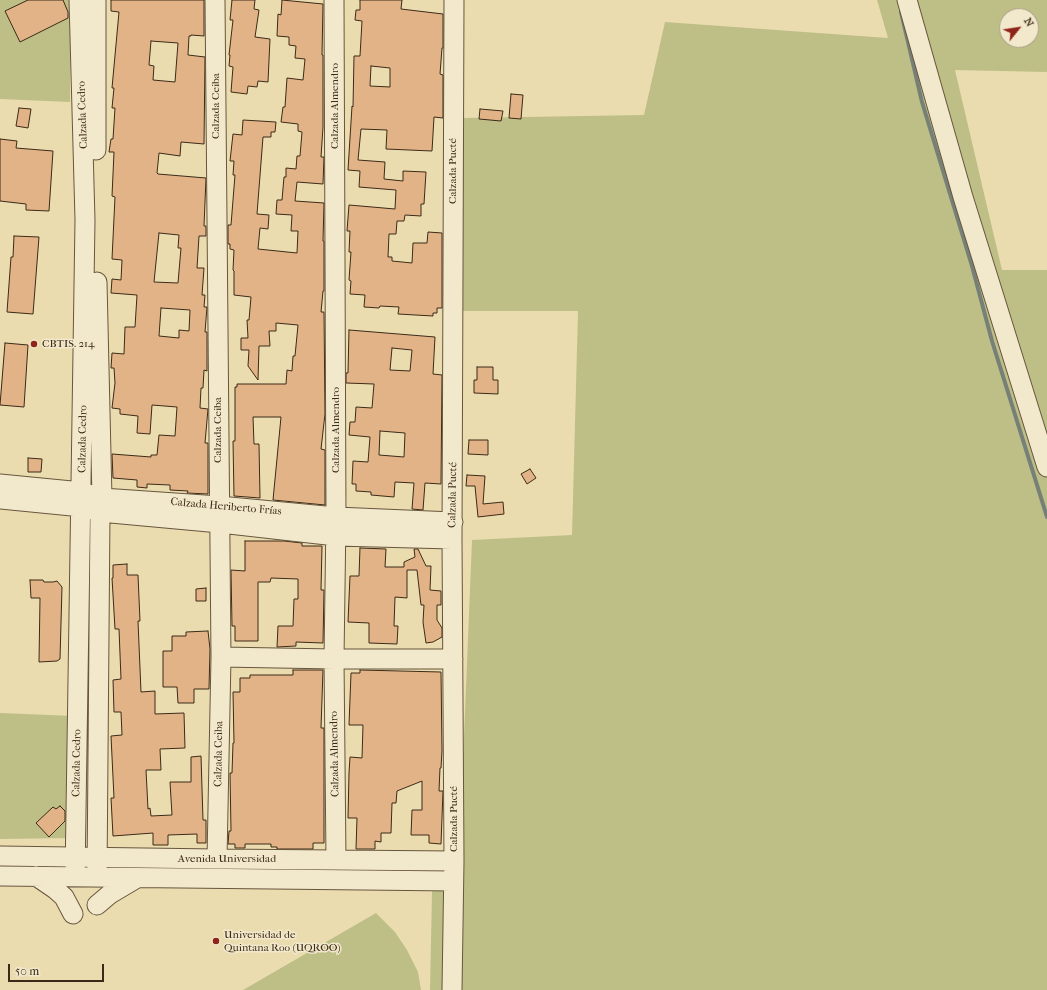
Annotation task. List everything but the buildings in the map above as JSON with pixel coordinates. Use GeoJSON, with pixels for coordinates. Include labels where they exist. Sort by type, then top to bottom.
{"type":"FeatureCollection","features":[{"type":"Feature","properties":{"kind":"street","name":"Calzada Cedro"},"geometry":{"type":"LineString","coordinates":[[80,0],[86,220],[98,877]]}},
{"type":"Feature","properties":{"kind":"street","name":"Calzada Cedro"},"geometry":{"type":"LineString","coordinates":[[75,877],[91,502],[96,224],[96,0]]}},
{"type":"Feature","properties":{"kind":"street","name":"Calzada Ceiba"},"geometry":{"type":"LineString","coordinates":[[215,0],[221,657],[217,860]]}},
{"type":"Feature","properties":{"kind":"street","name":"Calzada Almendro"},"geometry":{"type":"LineString","coordinates":[[334,0],[336,517],[334,660],[336,860]]}},
{"type":"Feature","properties":{"kind":"street","name":"Calzada Pucté"},"geometry":{"type":"LineString","coordinates":[[452,990],[454,861],[452,531],[454,0]]}},
{"type":"Feature","properties":{"kind":"street"},"geometry":{"type":"LineString","coordinates":[[907,0],[963,198],[1047,467]]}},
{"type":"Feature","properties":{"kind":"street","name":"Calzada Heriberto Frías"},"geometry":{"type":"LineString","coordinates":[[0,484],[91,502]]}},
{"type":"Feature","properties":{"kind":"street","name":"Calzada Heriberto Frías"},"geometry":{"type":"LineString","coordinates":[[0,499],[91,502],[219,514],[336,517],[452,531]]}},
{"type":"Feature","properties":{"kind":"street","name":"Calzada Heriberto Frías"},"geometry":{"type":"LineString","coordinates":[[219,514],[336,536],[452,531]]}},
{"type":"Feature","properties":{"kind":"street"},"geometry":{"type":"LineString","coordinates":[[221,657],[334,660],[453,660]]}},
{"type":"Feature","properties":{"kind":"street","name":"Avenida Universidad"},"geometry":{"type":"LineString","coordinates":[[0,856],[75,856],[97,858],[217,860],[454,861]]}},
{"type":"Feature","properties":{"kind":"street","name":"Avenida Universidad"},"geometry":{"type":"LineString","coordinates":[[0,876],[453,881]]}},
{"type":"Feature","properties":{"kind":"street"},"geometry":{"type":"LineString","coordinates":[[36,876],[55,888],[64,897],[73,914]]}},
{"type":"Feature","properties":{"kind":"street"},"geometry":{"type":"LineString","coordinates":[[97,905],[110,894],[138,877]]}},
{"type":"Feature","properties":{"kind":"green space"},"geometry":{"type":"Polygon","coordinates":[[[0,0],[70,0],[70,102],[0,99],[0,0]]]}},
{"type":"Feature","properties":{"kind":"green space"},"geometry":{"type":"Polygon","coordinates":[[[877,0],[1047,0],[1047,72],[955,70],[1002,270],[1047,270],[1047,990],[430,990],[432,892],[460,835],[472,540],[572,535],[578,311],[461,311],[463,118],[644,115],[665,22],[888,38],[877,0]]]}},
{"type":"Feature","properties":{"kind":"green space"},"geometry":{"type":"Polygon","coordinates":[[[0,713],[74,716],[73,838],[0,839],[0,713]]]}},
{"type":"Feature","properties":{"kind":"green space"},"geometry":{"type":"Polygon","coordinates":[[[376,913],[395,932],[407,950],[418,972],[421,990],[243,990],[376,913]]]}},
{"type":"Feature","properties":{"kind":"waterway"},"geometry":{"type":"LineString","coordinates":[[901,12],[922,102],[972,266],[992,341],[1047,517]]}},
{"type":"Feature","properties":{"kind":"place","name":"CBTIS. 214"},"geometry":{"type":"Point","coordinates":[34,344]}},
{"type":"Feature","properties":{"kind":"place","name":"Universidad de Quintana Roo (UQROO)"},"geometry":{"type":"Point","coordinates":[216,941]}}]}
